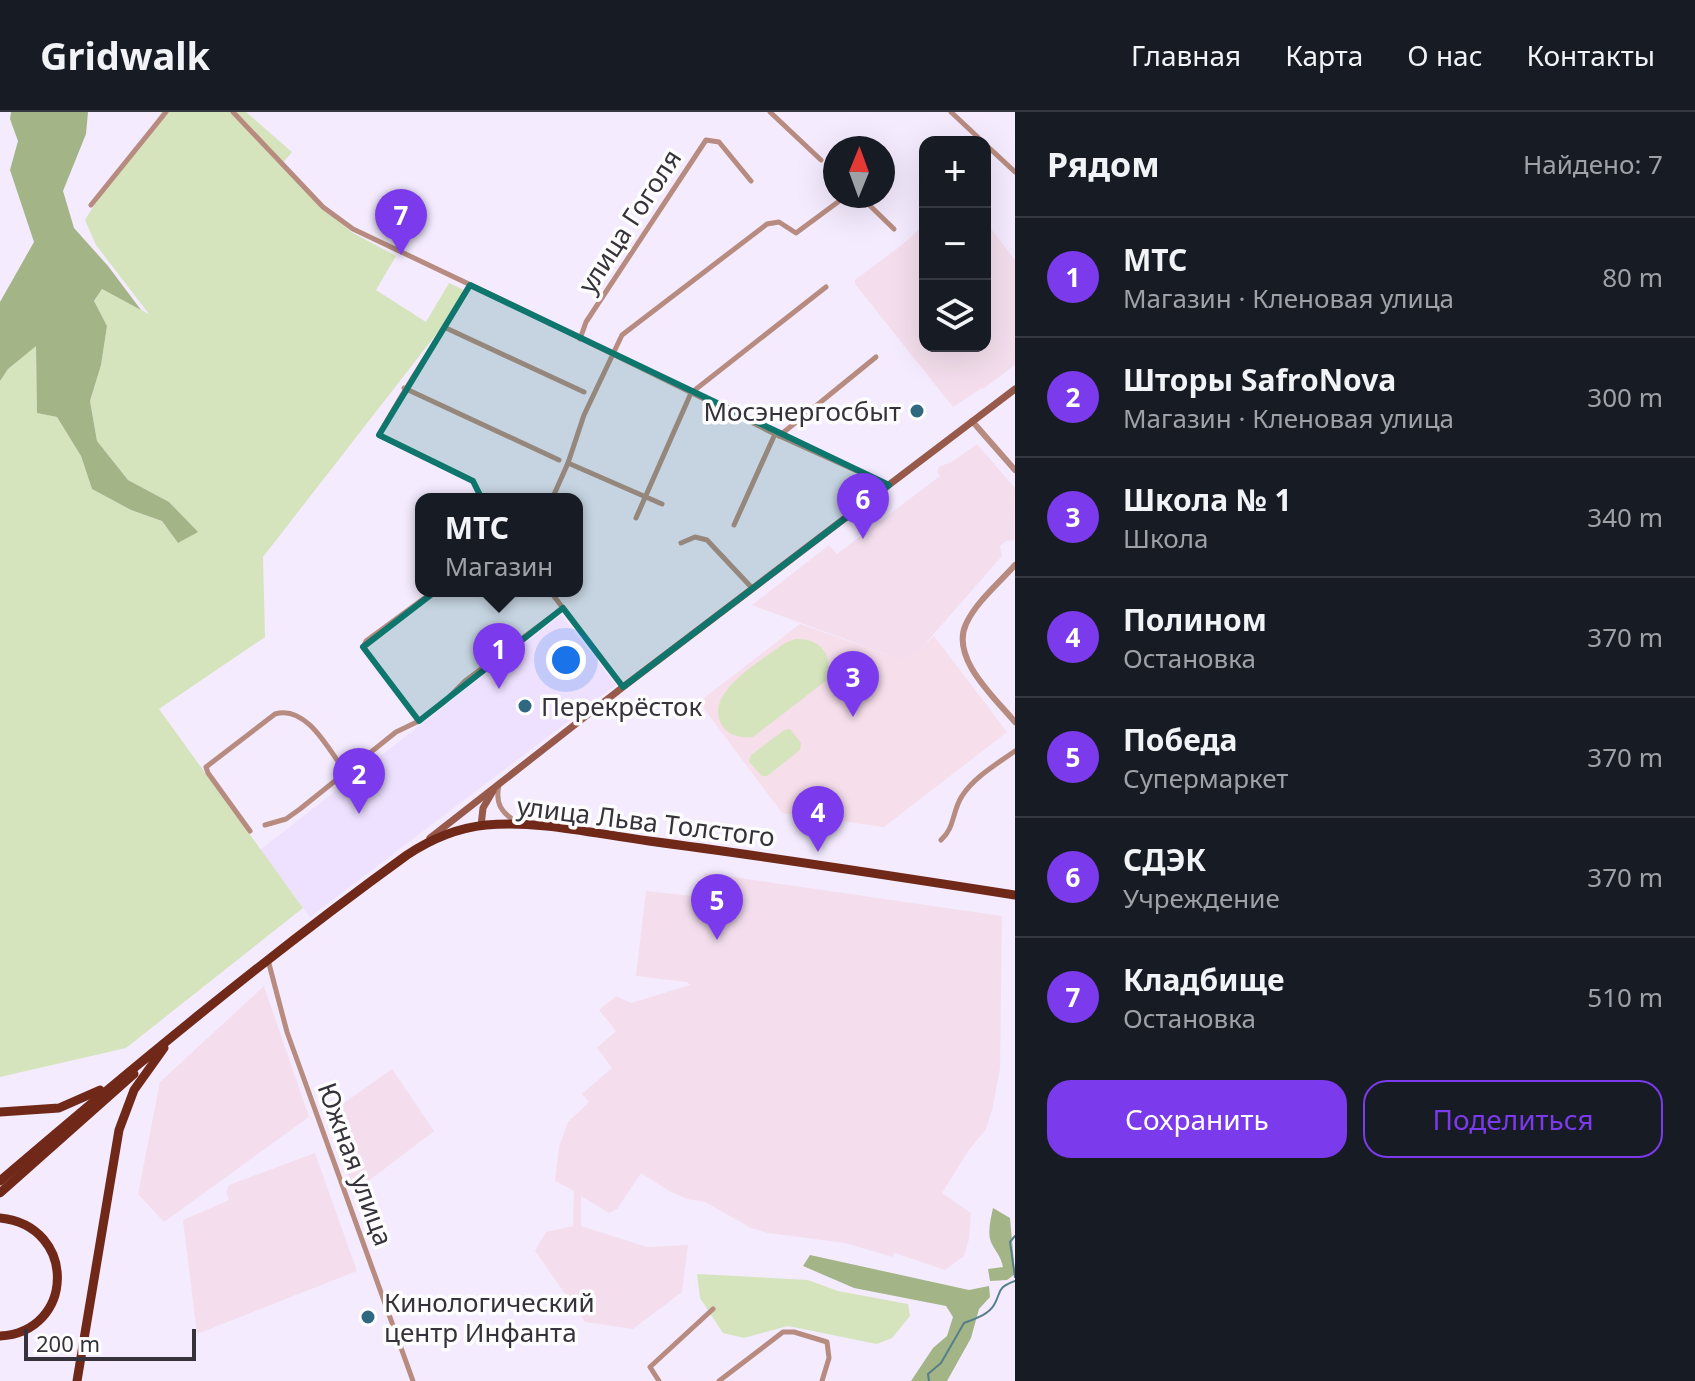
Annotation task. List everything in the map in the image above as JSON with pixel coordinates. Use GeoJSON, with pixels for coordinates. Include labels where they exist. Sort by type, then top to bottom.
{"type":"FeatureCollection","features":[{"type":"Feature","properties":{"kind":"highway","name":"улица Льва Толстого"},"geometry":{"type":"LineString","coordinates":[[199,1016],[267,959],[417,848],[447,834],[481,826],[525,825],[1015,895]]}},
{"type":"Feature","properties":{"kind":"highway"},"geometry":{"type":"LineString","coordinates":[[0,1193],[199,1016]]}},
{"type":"Feature","properties":{"kind":"highway"},"geometry":{"type":"LineString","coordinates":[[0,1181],[120,1078],[199,1016]]}},
{"type":"Feature","properties":{"kind":"highway"},"geometry":{"type":"LineString","coordinates":[[77,1381],[122,1117],[139,1083],[166,1045]]}},
{"type":"Feature","properties":{"kind":"highway"},"geometry":{"type":"LineString","coordinates":[[0,1112],[59,1108],[87,1097],[120,1078]]}},
{"type":"Feature","properties":{"kind":"highway"},"geometry":{"type":"LineString","coordinates":[[0,1218],[28,1225],[39,1233],[54,1256],[58,1278],[53,1300],[38,1322],[27,1330],[0,1336]]}},
{"type":"Feature","properties":{"kind":"main road"},"geometry":{"type":"LineString","coordinates":[[417,848],[1015,389]]}},
{"type":"Feature","properties":{"kind":"main road"},"geometry":{"type":"LineString","coordinates":[[481,826],[483,808],[499,783]]}},
{"type":"Feature","properties":{"kind":"street"},"geometry":{"type":"LineString","coordinates":[[91,205],[166,112]]}},
{"type":"Feature","properties":{"kind":"street"},"geometry":{"type":"LineString","coordinates":[[233,112],[323,207],[353,229],[777,435],[889,485]]}},
{"type":"Feature","properties":{"kind":"street"},"geometry":{"type":"LineString","coordinates":[[770,112],[821,160]]}},
{"type":"Feature","properties":{"kind":"street"},"geometry":{"type":"LineString","coordinates":[[951,112],[977,136]]}},
{"type":"Feature","properties":{"kind":"street","name":"улица Гоголя"},"geometry":{"type":"LineString","coordinates":[[580,339],[586,322],[706,140],[719,142],[751,181]]}},
{"type":"Feature","properties":{"kind":"street"},"geometry":{"type":"LineString","coordinates":[[991,150],[1015,172]]}},
{"type":"Feature","properties":{"kind":"street"},"geometry":{"type":"LineString","coordinates":[[555,493],[584,415],[622,335],[767,224],[779,222],[796,233],[830,208]]}},
{"type":"Feature","properties":{"kind":"street"},"geometry":{"type":"LineString","coordinates":[[872,208],[894,229]]}},
{"type":"Feature","properties":{"kind":"street"},"geometry":{"type":"LineString","coordinates":[[470,285],[446,328],[404,388],[379,435],[473,481],[479,493]]}},
{"type":"Feature","properties":{"kind":"street"},"geometry":{"type":"LineString","coordinates":[[636,518],[691,393],[826,287]]}},
{"type":"Feature","properties":{"kind":"street"},"geometry":{"type":"LineString","coordinates":[[446,328],[584,392]]}},
{"type":"Feature","properties":{"kind":"street"},"geometry":{"type":"LineString","coordinates":[[734,525],[777,435],[876,357]]}},
{"type":"Feature","properties":{"kind":"street"},"geometry":{"type":"LineString","coordinates":[[404,388],[559,460]]}},
{"type":"Feature","properties":{"kind":"street"},"geometry":{"type":"LineString","coordinates":[[972,421],[1015,470]]}},
{"type":"Feature","properties":{"kind":"street"},"geometry":{"type":"LineString","coordinates":[[568,463],[662,504]]}},
{"type":"Feature","properties":{"kind":"street"},"geometry":{"type":"LineString","coordinates":[[681,543],[695,537],[707,540],[753,589]]}},
{"type":"Feature","properties":{"kind":"street"},"geometry":{"type":"LineString","coordinates":[[1015,565],[967,622],[963,640],[965,653],[974,670],[1015,722]]}},
{"type":"Feature","properties":{"kind":"street"},"geometry":{"type":"LineString","coordinates":[[419,721],[363,647],[366,641],[426,597]]}},
{"type":"Feature","properties":{"kind":"street"},"geometry":{"type":"LineString","coordinates":[[555,597],[623,687]]}},
{"type":"Feature","properties":{"kind":"street"},"geometry":{"type":"LineString","coordinates":[[265,825],[286,819],[396,732],[419,721],[444,702],[465,681],[563,608]]}},
{"type":"Feature","properties":{"kind":"street"},"geometry":{"type":"LineString","coordinates":[[250,831],[206,767],[275,714],[288,711],[303,718],[346,773]]}},
{"type":"Feature","properties":{"kind":"street"},"geometry":{"type":"LineString","coordinates":[[941,840],[950,832],[957,806],[966,789],[1015,751]]}},
{"type":"Feature","properties":{"kind":"street"},"geometry":{"type":"LineString","coordinates":[[499,783],[497,796],[501,811],[525,825]]}},
{"type":"Feature","properties":{"kind":"street","name":"Южная улица"},"geometry":{"type":"LineString","coordinates":[[267,959],[287,1032],[413,1381]]}},
{"type":"Feature","properties":{"kind":"street"},"geometry":{"type":"LineString","coordinates":[[659,1381],[650,1367],[713,1309]]}},
{"type":"Feature","properties":{"kind":"street"},"geometry":{"type":"LineString","coordinates":[[719,1381],[783,1332],[827,1342],[829,1358],[822,1381]]}},
{"type":"Feature","properties":{"kind":"highlighted area"},"geometry":{"type":"Polygon","coordinates":[[[470,285],[889,485],[623,687],[563,608],[419,721],[363,647],[502,540],[473,481],[379,435],[470,285]]]}},
{"type":"Feature","properties":{"kind":"shaded area"},"geometry":{"type":"Polygon","coordinates":[[[919,229],[919,352],[991,352],[991,229],[1015,260],[1015,365],[953,407],[855,284],[855,280],[919,229]]]}},
{"type":"Feature","properties":{"kind":"shaded area"},"geometry":{"type":"Polygon","coordinates":[[[977,444],[1015,488],[1014,540],[1000,546],[1002,556],[918,652],[902,660],[752,605],[829,545],[837,554],[940,476],[937,472],[939,467],[977,444]]]}},
{"type":"Feature","properties":{"kind":"shaded area"},"geometry":{"type":"Polygon","coordinates":[[[561,615],[616,685],[310,917],[260,850],[561,615]]]}},
{"type":"Feature","properties":{"kind":"shaded area"},"geometry":{"type":"Polygon","coordinates":[[[800,624],[902,660],[934,636],[1007,732],[884,827],[782,813],[699,702],[800,624]]]}},
{"type":"Feature","properties":{"kind":"shaded area"},"geometry":{"type":"Polygon","coordinates":[[[705,873],[1002,916],[1000,1069],[992,1110],[986,1129],[942,1193],[971,1213],[969,1239],[964,1256],[945,1270],[895,1253],[893,1257],[845,1243],[751,1228],[705,1202],[669,1191],[641,1173],[617,1209],[609,1213],[581,1196],[581,1226],[647,1247],[688,1245],[682,1292],[633,1329],[585,1322],[535,1251],[546,1232],[573,1226],[574,1191],[555,1181],[559,1147],[568,1122],[589,1102],[582,1094],[612,1068],[597,1048],[616,1031],[599,1010],[616,996],[631,1003],[690,985],[687,982],[636,976],[646,891],[701,897],[705,873]]]}},
{"type":"Feature","properties":{"kind":"shaded area"},"geometry":{"type":"Polygon","coordinates":[[[264,986],[309,1117],[164,1222],[138,1194],[160,1082],[264,986]]]}},
{"type":"Feature","properties":{"kind":"shaded area"},"geometry":{"type":"Polygon","coordinates":[[[392,1069],[434,1131],[354,1192],[327,1115],[392,1069]]]}},
{"type":"Feature","properties":{"kind":"shaded area"},"geometry":{"type":"Polygon","coordinates":[[[315,1153],[357,1271],[197,1334],[183,1220],[229,1200],[226,1191],[229,1185],[315,1153]]]}},
{"type":"Feature","properties":{"kind":"green space"},"geometry":{"type":"Polygon","coordinates":[[[11,112],[88,112],[86,134],[63,191],[74,228],[141,310],[102,289],[94,301],[107,326],[101,365],[90,401],[97,441],[128,480],[169,502],[198,532],[178,543],[162,521],[131,510],[92,489],[81,456],[57,417],[37,413],[36,346],[8,369],[0,381],[0,302],[34,242],[10,170],[18,141],[10,119],[11,112]]]}},
{"type":"Feature","properties":{"kind":"green space"},"geometry":{"type":"Polygon","coordinates":[[[162,112],[246,112],[292,152],[281,165],[320,206],[353,233],[396,256],[376,290],[426,322],[449,283],[464,290],[438,332],[263,557],[265,637],[159,709],[303,908],[126,1048],[0,1077],[0,381],[8,369],[36,345],[37,413],[57,417],[81,456],[92,489],[131,510],[162,521],[178,543],[197,532],[169,502],[128,480],[97,441],[90,401],[101,365],[107,326],[94,302],[102,289],[149,314],[96,245],[85,220],[162,112]]]}},
{"type":"Feature","properties":{"kind":"green space"},"geometry":{"type":"Polygon","coordinates":[[[795,639],[812,641],[823,650],[829,663],[827,680],[753,737],[730,733],[718,716],[726,691],[750,668],[795,639]]]}},
{"type":"Feature","properties":{"kind":"green space"},"geometry":{"type":"Polygon","coordinates":[[[790,729],[801,743],[800,750],[767,776],[762,776],[749,762],[751,755],[784,730],[790,729]]]}},
{"type":"Feature","properties":{"kind":"green space"},"geometry":{"type":"Polygon","coordinates":[[[993,1208],[1010,1218],[1015,1274],[1007,1280],[990,1281],[988,1269],[1003,1267],[990,1238],[993,1208]]]}},
{"type":"Feature","properties":{"kind":"green space"},"geometry":{"type":"Polygon","coordinates":[[[810,1255],[969,1290],[989,1286],[990,1297],[979,1309],[971,1338],[947,1381],[911,1381],[933,1348],[947,1336],[953,1317],[946,1306],[854,1288],[803,1266],[810,1255]]]}},
{"type":"Feature","properties":{"kind":"green space"},"geometry":{"type":"Polygon","coordinates":[[[697,1274],[808,1280],[838,1291],[908,1304],[910,1316],[892,1338],[877,1344],[788,1326],[744,1338],[723,1333],[700,1298],[697,1274]]]}},
{"type":"Feature","properties":{"kind":"waterway"},"geometry":{"type":"LineString","coordinates":[[1015,1236],[1010,1242],[1015,1277]]}},
{"type":"Feature","properties":{"kind":"waterway"},"geometry":{"type":"LineString","coordinates":[[929,1381],[928,1374],[941,1363],[964,1323],[988,1311],[1002,1288],[1015,1281]]}},
{"type":"Feature","properties":{"kind":"place","name":"Кладбище"},"geometry":{"type":"Point","coordinates":[401,255]}},
{"type":"Feature","properties":{"kind":"place","name":"Мосэнергосбыт"},"geometry":{"type":"Point","coordinates":[917,411]}},
{"type":"Feature","properties":{"kind":"place","name":"СДЭК"},"geometry":{"type":"Point","coordinates":[863,539]}},
{"type":"Feature","properties":{"kind":"place","name":"МТС"},"geometry":{"type":"Point","coordinates":[499,689]}},
{"type":"Feature","properties":{"kind":"place","name":"Перекрёсток"},"geometry":{"type":"Point","coordinates":[525,706]}},
{"type":"Feature","properties":{"kind":"place","name":"Школа № 1"},"geometry":{"type":"Point","coordinates":[853,717]}},
{"type":"Feature","properties":{"kind":"place","name":"Шторы SafroNova"},"geometry":{"type":"Point","coordinates":[359,814]}},
{"type":"Feature","properties":{"kind":"place","name":"Полином"},"geometry":{"type":"Point","coordinates":[818,852]}},
{"type":"Feature","properties":{"kind":"place","name":"Победа"},"geometry":{"type":"Point","coordinates":[717,940]}},
{"type":"Feature","properties":{"kind":"place","name":"Кинологический центр Инфанта"},"geometry":{"type":"Point","coordinates":[368,1317]}}]}
